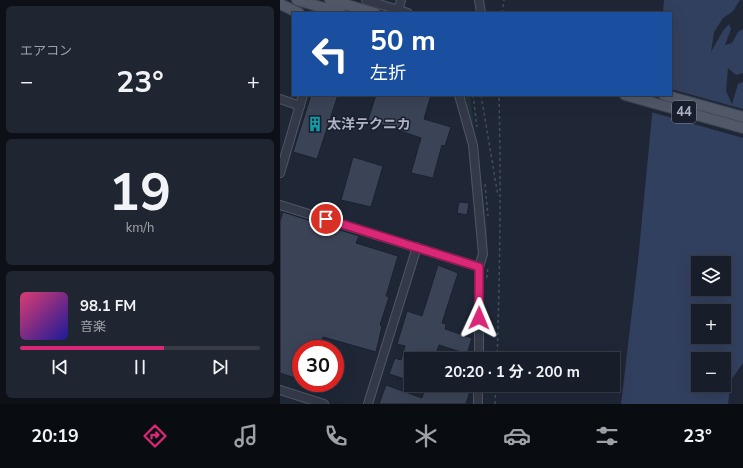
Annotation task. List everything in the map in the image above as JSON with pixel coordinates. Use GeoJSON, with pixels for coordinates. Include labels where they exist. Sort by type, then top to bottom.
{"type":"FeatureCollection","features":[{"type":"Feature","properties":{"kind":"main road"},"geometry":{"type":"LineString","coordinates":[[297,0],[337,12]]}},
{"type":"Feature","properties":{"kind":"main road"},"geometry":{"type":"LineString","coordinates":[[330,0],[372,12]]}},
{"type":"Feature","properties":{"kind":"main road"},"geometry":{"type":"LineString","coordinates":[[280,4],[298,12]]}},
{"type":"Feature","properties":{"kind":"main road","name":"44"},"geometry":{"type":"LineString","coordinates":[[629,96],[743,128]]}},
{"type":"Feature","properties":{"kind":"main road","name":"44"},"geometry":{"type":"LineString","coordinates":[[668,96],[743,117]]}},
{"type":"Feature","properties":{"kind":"street"},"geometry":{"type":"LineString","coordinates":[[366,0],[405,12]]}},
{"type":"Feature","properties":{"kind":"street"},"geometry":{"type":"LineString","coordinates":[[398,10],[401,0]]}},
{"type":"Feature","properties":{"kind":"street"},"geometry":{"type":"LineString","coordinates":[[479,0],[481,12]]}},
{"type":"Feature","properties":{"kind":"street"},"geometry":{"type":"LineString","coordinates":[[280,7],[297,12]]}},
{"type":"Feature","properties":{"kind":"street"},"geometry":{"type":"LineString","coordinates":[[280,173],[303,96]]}},
{"type":"Feature","properties":{"kind":"street"},"geometry":{"type":"LineString","coordinates":[[459,96],[473,146],[483,254],[479,267],[478,352]]}},
{"type":"Feature","properties":{"kind":"street"},"geometry":{"type":"LineString","coordinates":[[280,100],[300,106]]}},
{"type":"Feature","properties":{"kind":"street"},"geometry":{"type":"LineString","coordinates":[[280,205],[479,267]]}},
{"type":"Feature","properties":{"kind":"street"},"geometry":{"type":"LineString","coordinates":[[368,404],[417,247]]}},
{"type":"Feature","properties":{"kind":"street"},"geometry":{"type":"LineString","coordinates":[[280,390],[324,404]]}},
{"type":"Feature","properties":{"kind":"street"},"geometry":{"type":"LineString","coordinates":[[478,392],[478,404]]}},
{"type":"Feature","properties":{"kind":"path"},"geometry":{"type":"LineString","coordinates":[[502,12],[504,0]]}},
{"type":"Feature","properties":{"kind":"path"},"geometry":{"type":"LineString","coordinates":[[481,96],[499,200],[501,238],[497,352]]}},
{"type":"Feature","properties":{"kind":"path"},"geometry":{"type":"LineString","coordinates":[[499,96],[501,172],[499,200]]}},
{"type":"Feature","properties":{"kind":"path"},"geometry":{"type":"LineString","coordinates":[[495,404],[496,392]]}},
{"type":"Feature","properties":{"kind":"shaded area"},"geometry":{"type":"Polygon","coordinates":[[[465,96],[470,96],[487,227],[487,238],[485,238],[473,134],[465,96]]]}},
{"type":"Feature","properties":{"kind":"water"},"geometry":{"type":"Polygon","coordinates":[[[664,0],[740,0],[733,11],[723,18],[714,32],[711,52],[723,31],[729,24],[731,29],[725,45],[732,43],[738,32],[743,29],[743,73],[736,75],[728,68],[726,91],[732,104],[738,84],[743,82],[743,363],[731,380],[731,352],[691,352],[691,392],[730,392],[728,404],[621,404],[638,261],[654,96],[672,96],[672,12],[663,12],[664,0]]]}},
{"type":"Feature","properties":{"kind":"pier"},"geometry":{"type":"Polygon","coordinates":[[[672,89],[743,109],[743,138],[651,112],[652,96],[672,96],[672,89]]]}},
{"type":"Feature","properties":{"kind":"building","name":"太洋テクニカ"},"geometry":{"type":"Polygon","coordinates":[[[311,96],[338,96],[317,159],[293,152],[311,96]]]}},
{"type":"Feature","properties":{"kind":"building"},"geometry":{"type":"Polygon","coordinates":[[[376,96],[431,96],[424,119],[451,127],[445,146],[442,145],[433,178],[411,173],[421,138],[368,120],[376,96]]]}},
{"type":"Feature","properties":{"kind":"building"},"geometry":{"type":"Polygon","coordinates":[[[353,157],[383,166],[371,207],[341,200],[353,157]]]}},
{"type":"Feature","properties":{"kind":"building"},"geometry":{"type":"Polygon","coordinates":[[[459,202],[469,203],[467,215],[457,213],[459,202]]]}},
{"type":"Feature","properties":{"kind":"building"},"geometry":{"type":"Polygon","coordinates":[[[283,212],[359,236],[356,243],[398,256],[386,296],[389,297],[380,325],[382,326],[376,352],[344,343],[344,340],[334,340],[323,337],[322,340],[292,340],[292,377],[280,373],[280,221],[283,212]]]}},
{"type":"Feature","properties":{"kind":"building"},"geometry":{"type":"Polygon","coordinates":[[[438,265],[458,273],[442,323],[446,324],[445,329],[472,338],[468,352],[461,352],[439,345],[437,352],[404,352],[404,379],[389,374],[395,358],[401,360],[405,346],[397,344],[407,311],[422,316],[438,265]]]}},
{"type":"Feature","properties":{"kind":"building"},"geometry":{"type":"Polygon","coordinates":[[[386,385],[422,398],[424,392],[470,392],[466,404],[379,404],[386,385]]]}},
{"type":"Feature","properties":{"kind":"place","name":"太洋テクニカ"},"geometry":{"type":"Point","coordinates":[315,124]}},
{"type":"Feature","properties":{"kind":"route"},"geometry":{"type":"LineString","coordinates":[[326,219],[479,267],[479,318]]}}]}
